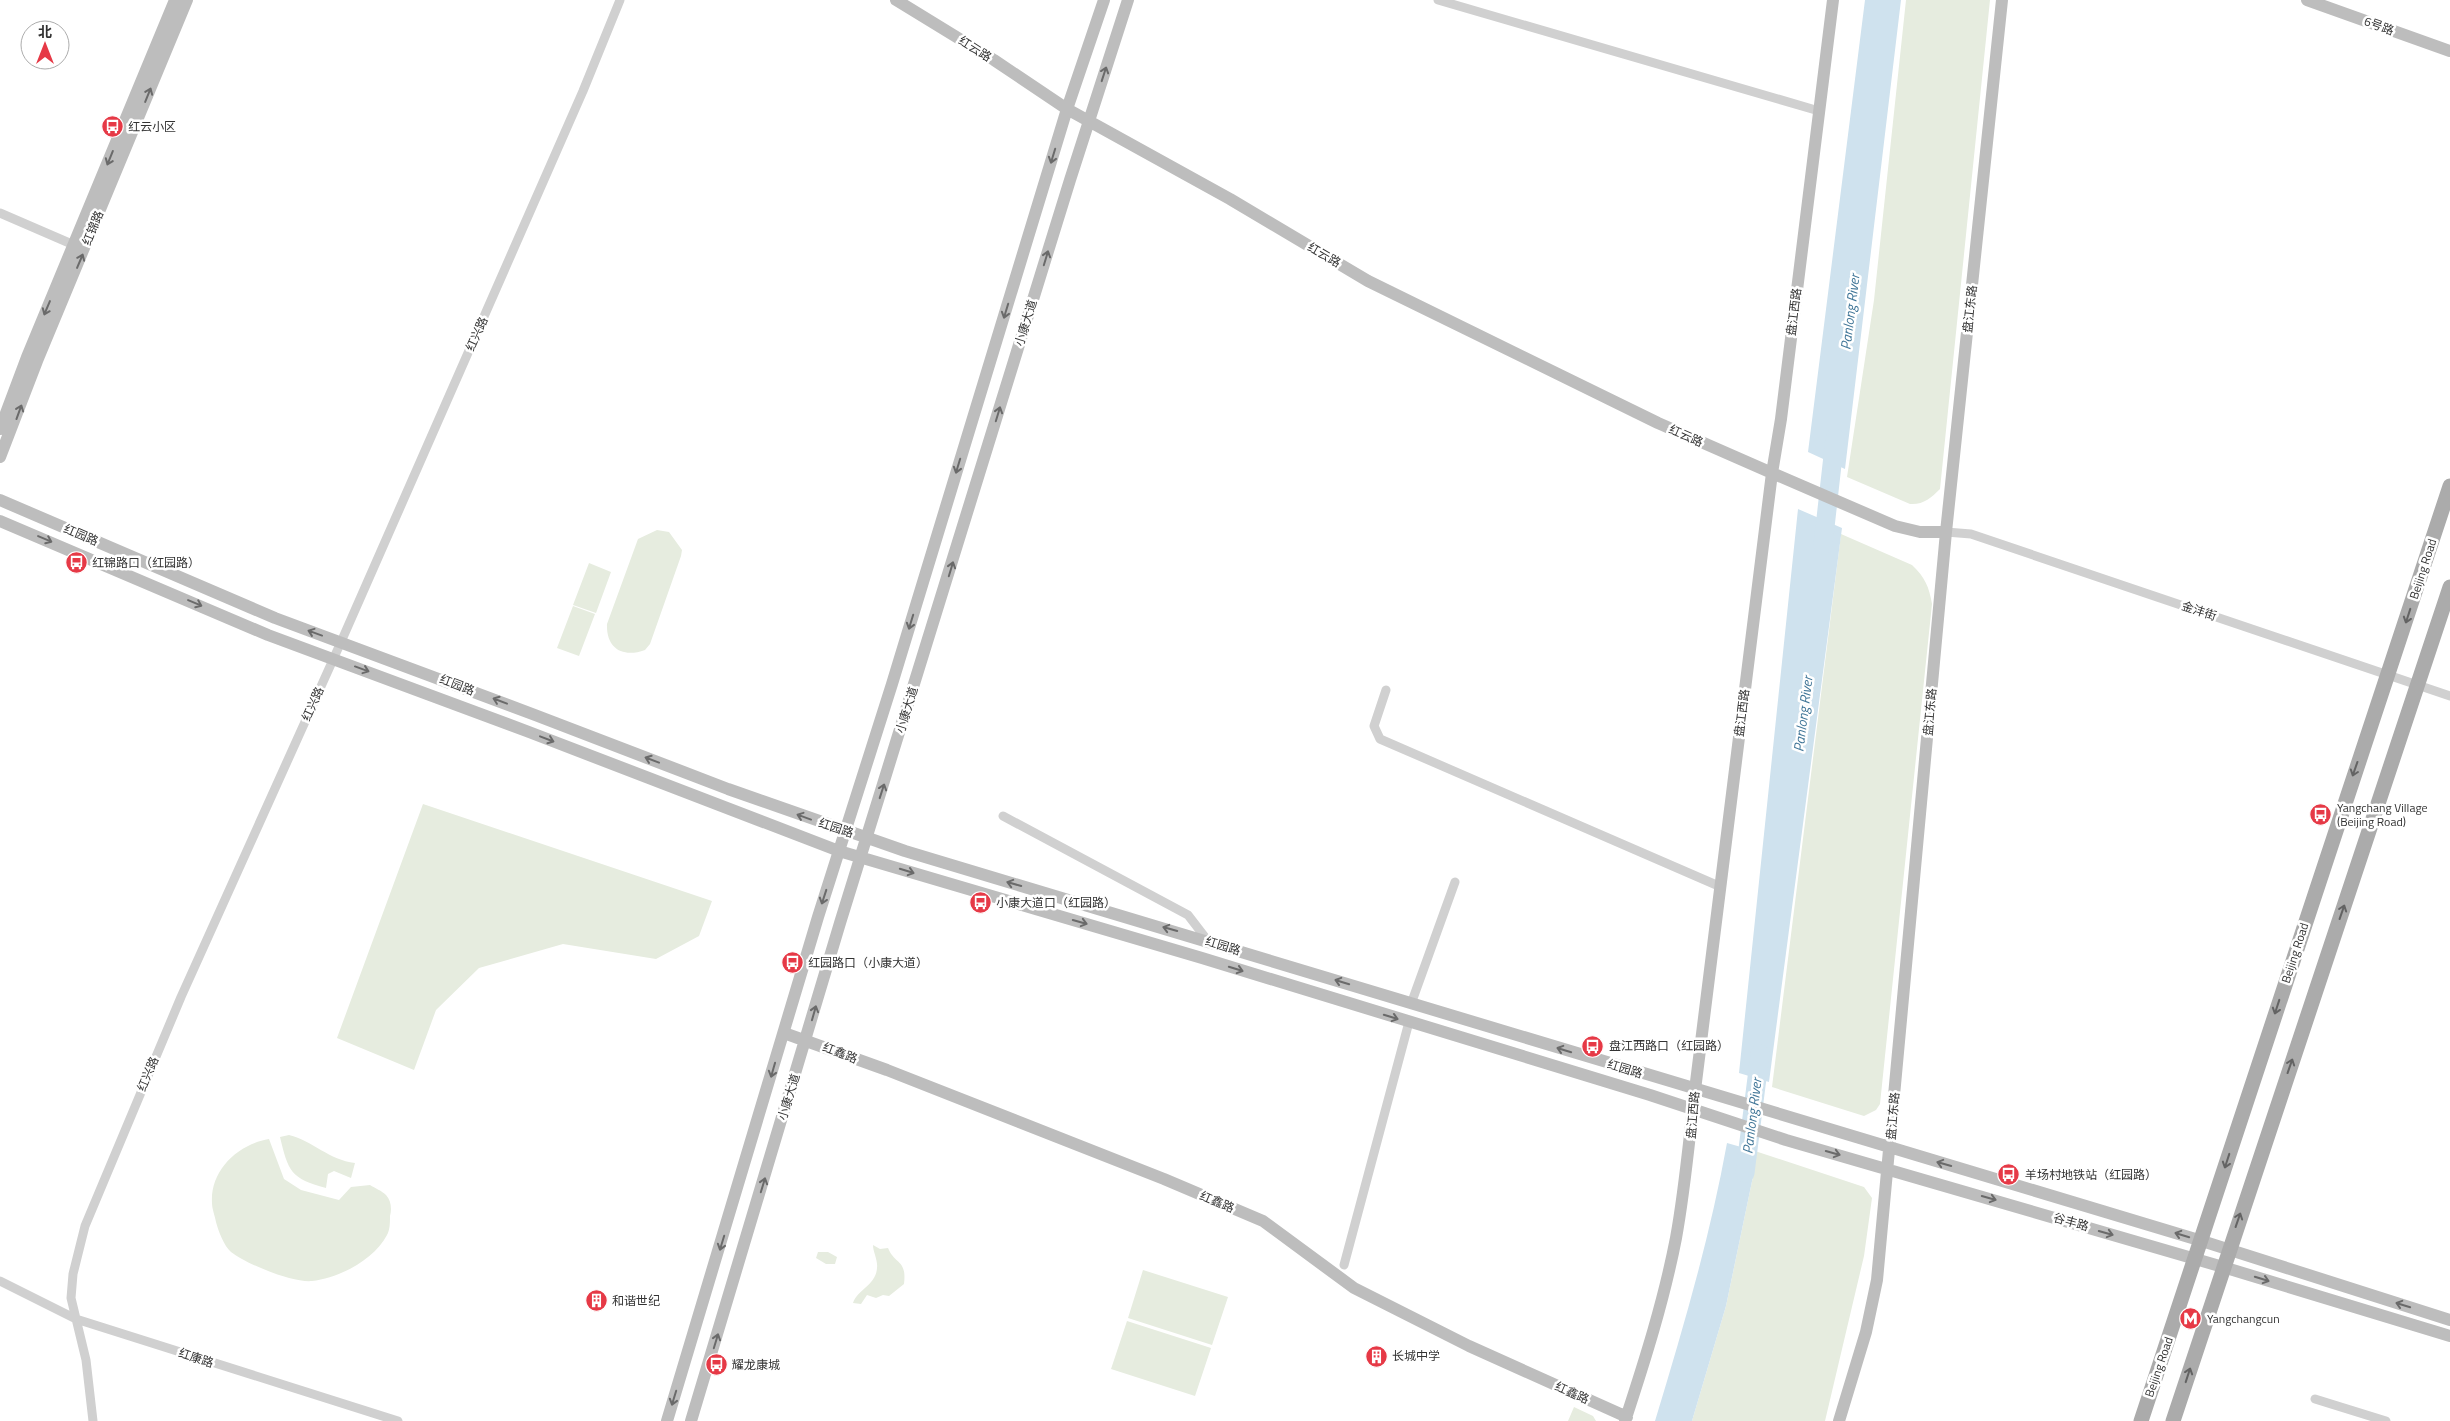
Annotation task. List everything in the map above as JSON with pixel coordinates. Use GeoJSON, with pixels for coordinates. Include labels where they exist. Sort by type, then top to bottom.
{"type":"FeatureCollection","features":[{"type":"Feature","properties":{"kind":"main road","name":"红锦路"},"geometry":{"type":"LineString","coordinates":[[0,429],[27,357],[175,0]]}},
{"type":"Feature","properties":{"kind":"main road","name":"红锦路"},"geometry":{"type":"LineString","coordinates":[[0,457],[37,361],[187,0]]}},
{"type":"Feature","properties":{"kind":"main road","name":"红云路"},"geometry":{"type":"LineString","coordinates":[[896,0],[994,60],[1068,109],[1368,281],[1648,419],[1772,473],[1895,526],[1920,532],[1946,532]]}},
{"type":"Feature","properties":{"kind":"main road","name":"小康大道"},"geometry":{"type":"LineString","coordinates":[[667,1421],[845,831],[1068,109],[1104,0]]}},
{"type":"Feature","properties":{"kind":"main road","name":"小康大道"},"geometry":{"type":"LineString","coordinates":[[691,1421],[867,838],[1089,120],[1128,0]]}},
{"type":"Feature","properties":{"kind":"main road","name":"盘江西路"},"geometry":{"type":"LineString","coordinates":[[1626,1419],[1653,1336],[1676,1238],[1690,1151],[1694,1090],[1834,0]]}},
{"type":"Feature","properties":{"kind":"main road","name":"盘江东路"},"geometry":{"type":"LineString","coordinates":[[1839,1421],[1866,1332],[1877,1280],[1946,532],[2002,0]]}},
{"type":"Feature","properties":{"kind":"main road","name":"6号路"},"geometry":{"type":"LineString","coordinates":[[2307,0],[2334,4],[2450,52]]}},
{"type":"Feature","properties":{"kind":"main road","name":"Beijing Road"},"geometry":{"type":"LineString","coordinates":[[2141,1421],[2202,1241],[2342,808],[2450,486]]}},
{"type":"Feature","properties":{"kind":"main road","name":"红园路"},"geometry":{"type":"LineString","coordinates":[[0,500],[275,618],[728,790],[845,831],[904,851],[1208,941],[1694,1090]]}},
{"type":"Feature","properties":{"kind":"main road","name":"红园路"},"geometry":{"type":"LineString","coordinates":[[0,521],[268,635],[839,851],[1202,958],[1692,1109]]}},
{"type":"Feature","properties":{"kind":"main road"},"geometry":{"type":"LineString","coordinates":[[2173,1421],[2228,1250],[2367,840],[2450,587]]}},
{"type":"Feature","properties":{"kind":"main road","name":"红鑫路"},"geometry":{"type":"LineString","coordinates":[[784,1033],[1155,1176],[1263,1221],[1354,1288],[1469,1346],[1626,1419]]}},
{"type":"Feature","properties":{"kind":"main road","name":"谷丰路"},"geometry":{"type":"LineString","coordinates":[[1694,1090],[1727,1098],[2202,1241],[2450,1320]]}},
{"type":"Feature","properties":{"kind":"main road","name":"谷丰路"},"geometry":{"type":"LineString","coordinates":[[1692,1109],[1786,1140],[2223,1267],[2450,1336]]}},
{"type":"Feature","properties":{"kind":"street","name":"红兴路"},"geometry":{"type":"LineString","coordinates":[[93,1421],[86,1360],[71,1298],[73,1274],[85,1226],[181,997],[341,642],[583,91],[620,0]]}},
{"type":"Feature","properties":{"kind":"street"},"geometry":{"type":"LineString","coordinates":[[1438,0],[1819,111]]}},
{"type":"Feature","properties":{"kind":"street"},"geometry":{"type":"LineString","coordinates":[[0,213],[74,245]]}},
{"type":"Feature","properties":{"kind":"street","name":"金沣街"},"geometry":{"type":"LineString","coordinates":[[1946,532],[1971,534],[2450,696]]}},
{"type":"Feature","properties":{"kind":"street"},"geometry":{"type":"LineString","coordinates":[[1386,690],[1374,726],[1380,739],[1721,887]]}},
{"type":"Feature","properties":{"kind":"street"},"geometry":{"type":"LineString","coordinates":[[1004,816],[1188,915],[1208,941]]}},
{"type":"Feature","properties":{"kind":"street"},"geometry":{"type":"LineString","coordinates":[[1411,1004],[1455,882]]}},
{"type":"Feature","properties":{"kind":"street"},"geometry":{"type":"LineString","coordinates":[[1344,1265],[1409,1022]]}},
{"type":"Feature","properties":{"kind":"street","name":"红康路"},"geometry":{"type":"LineString","coordinates":[[0,1281],[76,1320],[398,1421]]}},
{"type":"Feature","properties":{"kind":"street"},"geometry":{"type":"LineString","coordinates":[[2315,1398],[2386,1421]]}},
{"type":"Feature","properties":{"kind":"shaded area"},"geometry":{"type":"Polygon","coordinates":[[[1906,0],[1990,0],[1940,489],[1926,500],[1915,504],[1910,504],[1847,477],[1874,300],[1906,0]]]}},
{"type":"Feature","properties":{"kind":"shaded area"},"geometry":{"type":"Polygon","coordinates":[[[657,530],[669,532],[682,550],[681,556],[650,644],[645,650],[630,653],[623,652],[617,649],[609,640],[607,624],[638,539],[657,530]]]}},
{"type":"Feature","properties":{"kind":"shaded area"},"geometry":{"type":"Polygon","coordinates":[[[1841,534],[1912,565],[1926,583],[1932,604],[1880,1104],[1876,1110],[1864,1116],[1772,1087],[1841,534]]]}},
{"type":"Feature","properties":{"kind":"shaded area"},"geometry":{"type":"Polygon","coordinates":[[[589,563],[611,572],[596,613],[573,605],[589,563]]]}},
{"type":"Feature","properties":{"kind":"shaded area"},"geometry":{"type":"Polygon","coordinates":[[[573,606],[595,614],[579,656],[557,648],[573,606]]]}},
{"type":"Feature","properties":{"kind":"shaded area"},"geometry":{"type":"Polygon","coordinates":[[[423,804],[712,901],[699,936],[656,959],[563,944],[479,968],[436,1010],[414,1070],[337,1038],[423,804]]]}},
{"type":"Feature","properties":{"kind":"shaded area"},"geometry":{"type":"Polygon","coordinates":[[[289,1135],[306,1141],[337,1158],[355,1163],[351,1178],[334,1171],[328,1174],[326,1188],[314,1185],[298,1177],[289,1166],[280,1137],[289,1135]]]}},
{"type":"Feature","properties":{"kind":"shaded area"},"geometry":{"type":"Polygon","coordinates":[[[269,1139],[284,1179],[301,1190],[339,1200],[351,1187],[370,1185],[386,1195],[391,1208],[387,1235],[365,1260],[333,1276],[304,1281],[270,1272],[247,1262],[228,1249],[220,1233],[212,1208],[216,1180],[228,1160],[237,1153],[247,1146],[269,1139]]]}},
{"type":"Feature","properties":{"kind":"shaded area"},"geometry":{"type":"Polygon","coordinates":[[[1755,1151],[1864,1187],[1872,1198],[1864,1256],[1825,1421],[1692,1421],[1726,1306],[1755,1167],[1755,1151]]]}},
{"type":"Feature","properties":{"kind":"shaded area"},"geometry":{"type":"Polygon","coordinates":[[[873,1245],[880,1249],[888,1248],[904,1270],[904,1284],[889,1296],[883,1295],[876,1298],[867,1295],[861,1304],[853,1303],[855,1298],[874,1279],[876,1274],[877,1265],[873,1245]]]}},
{"type":"Feature","properties":{"kind":"shaded area"},"geometry":{"type":"Polygon","coordinates":[[[818,1252],[828,1252],[837,1257],[835,1264],[826,1264],[816,1258],[818,1252]]]}},
{"type":"Feature","properties":{"kind":"shaded area"},"geometry":{"type":"Polygon","coordinates":[[[1143,1270],[1228,1297],[1212,1345],[1128,1318],[1143,1270]]]}},
{"type":"Feature","properties":{"kind":"shaded area"},"geometry":{"type":"Polygon","coordinates":[[[1127,1321],[1211,1348],[1195,1396],[1111,1369],[1127,1321]]]}},
{"type":"Feature","properties":{"kind":"shaded area"},"geometry":{"type":"Polygon","coordinates":[[[1574,1407],[1593,1416],[1596,1421],[1568,1421],[1574,1407]]]}},
{"type":"Feature","properties":{"kind":"water"},"geometry":{"type":"Polygon","coordinates":[[[1865,0],[1901,0],[1845,469],[1808,452],[1865,0]]]}},
{"type":"Feature","properties":{"kind":"water"},"geometry":{"type":"Polygon","coordinates":[[[1798,509],[1842,528],[1769,1082],[1739,1073],[1798,509]]]}},
{"type":"Feature","properties":{"kind":"water"},"geometry":{"type":"Polygon","coordinates":[[[1727,1143],[1755,1151],[1755,1167],[1726,1306],[1692,1421],[1655,1421],[1704,1248],[1727,1143]]]}},
{"type":"Feature","properties":{"kind":"waterway","name":"Panlong River"},"geometry":{"type":"LineString","coordinates":[[1823,545],[1835,438]]}},
{"type":"Feature","properties":{"kind":"waterway","name":"Panlong River"},"geometry":{"type":"LineString","coordinates":[[1745,1173],[1760,1054]]}},
{"type":"Feature","properties":{"kind":"place","name":"红云小区"},"geometry":{"type":"Point","coordinates":[112,127]}},
{"type":"Feature","properties":{"kind":"place","name":"红锦路口（红园路）"},"geometry":{"type":"Point","coordinates":[76,563]}},
{"type":"Feature","properties":{"kind":"place","name":"Yangchang Village (Beijing Road)"},"geometry":{"type":"Point","coordinates":[2321,815]}},
{"type":"Feature","properties":{"kind":"place","name":"小康大道口（红园路）"},"geometry":{"type":"Point","coordinates":[980,903]}},
{"type":"Feature","properties":{"kind":"place","name":"红园路口（小康大道）"},"geometry":{"type":"Point","coordinates":[792,963]}},
{"type":"Feature","properties":{"kind":"place","name":"盘江西路口（红园路）"},"geometry":{"type":"Point","coordinates":[1593,1046]}},
{"type":"Feature","properties":{"kind":"place","name":"羊场村地铁站（红园路）"},"geometry":{"type":"Point","coordinates":[2009,1175]}},
{"type":"Feature","properties":{"kind":"place","name":"和谐世纪"},"geometry":{"type":"Point","coordinates":[596,1301]}},
{"type":"Feature","properties":{"kind":"place","name":"Yangchangcun"},"geometry":{"type":"Point","coordinates":[2191,1319]}},
{"type":"Feature","properties":{"kind":"place","name":"长城中学"},"geometry":{"type":"Point","coordinates":[1376,1356]}},
{"type":"Feature","properties":{"kind":"place","name":"耀龙康城"},"geometry":{"type":"Point","coordinates":[716,1365]}}]}
